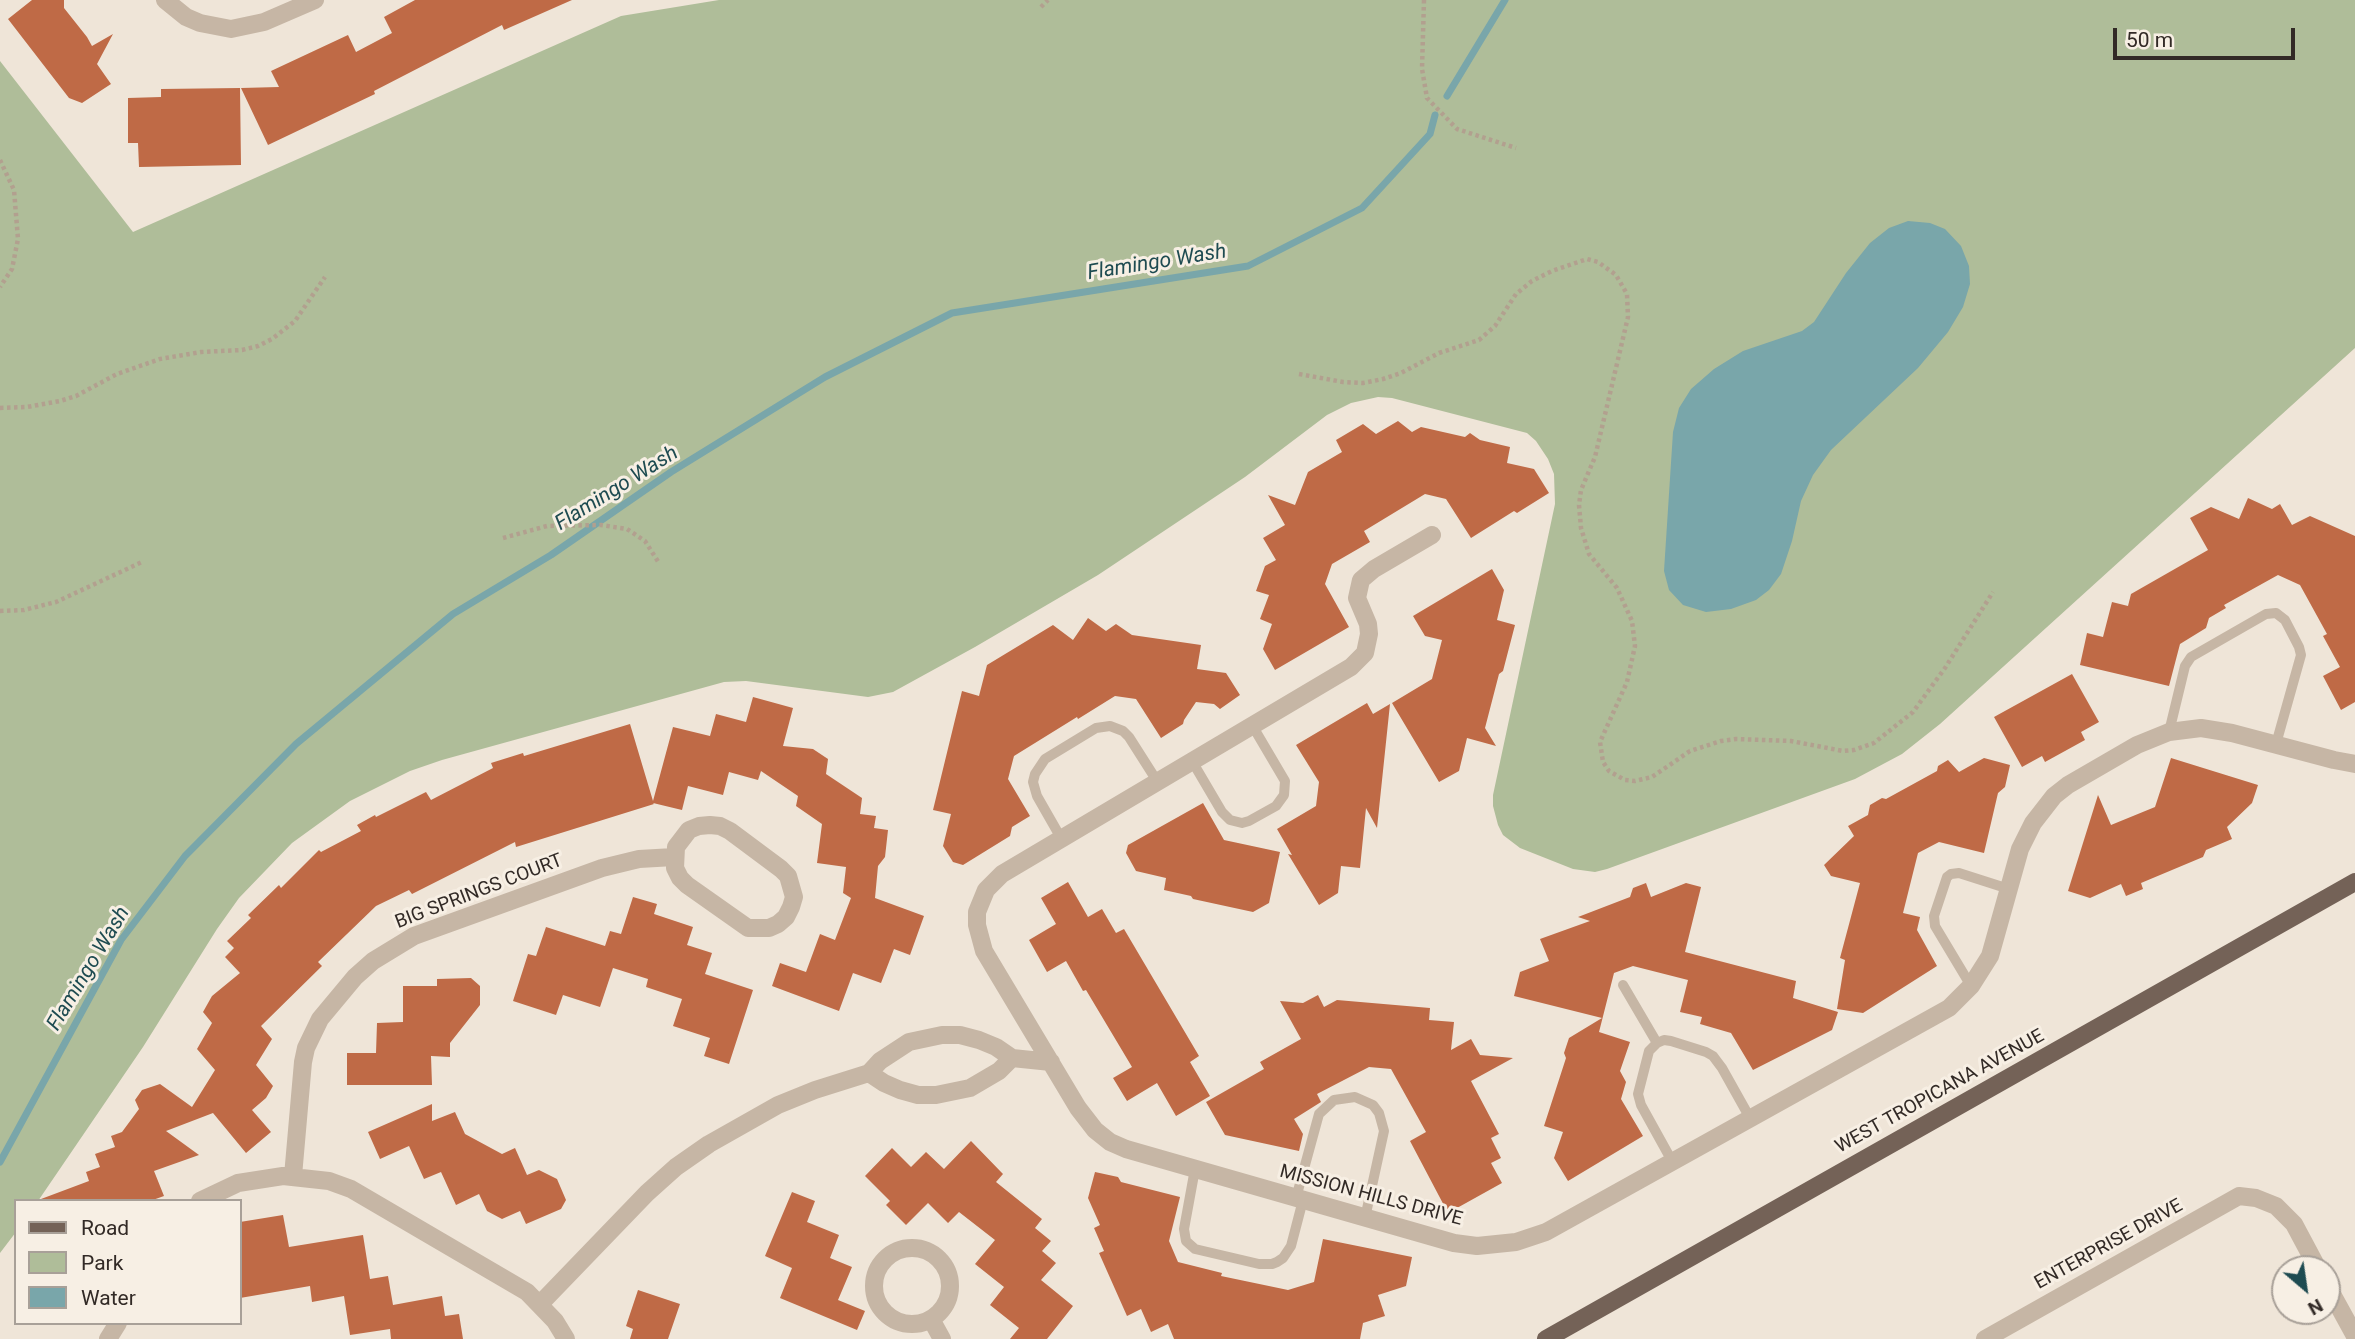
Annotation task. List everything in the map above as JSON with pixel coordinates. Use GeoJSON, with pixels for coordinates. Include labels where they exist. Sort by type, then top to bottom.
{"type":"FeatureCollection","features":[{"type":"Feature","properties":{"kind":"main road","name":"WEST TROPICANA AVENUE"},"geometry":{"type":"LineString","coordinates":[[1546,1339],[2355,881]]}},
{"type":"Feature","properties":{"kind":"street"},"geometry":{"type":"LineString","coordinates":[[165,0],[193,20],[231,29],[264,22],[315,0]]}},
{"type":"Feature","properties":{"kind":"street","name":"MISSION HILLS DRIVE"},"geometry":{"type":"LineString","coordinates":[[1432,535],[1374,569],[1362,580],[1357,598],[1368,624],[1369,634],[1365,653],[1359,661],[1002,874],[993,881],[981,901],[976,925],[984,951],[1086,1120],[1110,1142],[1126,1149],[1454,1242],[1477,1246],[1516,1242],[1546,1232],[1955,1003],[1971,986],[1990,956],[2025,835],[2043,809],[2068,785],[2137,745],[2168,732],[2217,729],[2334,761],[2355,764]]}},
{"type":"Feature","properties":{"kind":"street"},"geometry":{"type":"LineString","coordinates":[[699,826],[720,826],[788,876],[794,897],[792,907],[778,924],[769,928],[748,928],[687,886],[676,868],[674,858],[676,847],[689,830],[699,826]]}},
{"type":"Feature","properties":{"kind":"street","name":"BIG SPRINGS COURT"},"geometry":{"type":"LineString","coordinates":[[293,1176],[306,1048],[320,1018],[355,977],[373,961],[414,936],[602,868],[639,859],[674,858]]}},
{"type":"Feature","properties":{"kind":"street"},"geometry":{"type":"LineString","coordinates":[[540,1304],[646,1193],[709,1144],[778,1105],[869,1073],[880,1061],[909,1042],[942,1035],[960,1035],[996,1047],[1012,1058],[1051,1062]]}},
{"type":"Feature","properties":{"kind":"street"},"geometry":{"type":"LineString","coordinates":[[869,1073],[900,1090],[918,1095],[936,1095],[970,1088],[985,1081],[1012,1058]]}},
{"type":"Feature","properties":{"kind":"street"},"geometry":{"type":"LineString","coordinates":[[204,1199],[238,1183],[260,1178],[293,1176],[329,1181],[351,1189],[513,1283],[540,1304],[566,1339]]}},
{"type":"Feature","properties":{"kind":"street","name":"ENTERPRISE DRIVE"},"geometry":{"type":"LineString","coordinates":[[1985,1339],[2239,1196],[2256,1198],[2276,1206],[2294,1224],[2311,1255]]}},
{"type":"Feature","properties":{"kind":"street"},"geometry":{"type":"LineString","coordinates":[[914,1248],[925,1250],[942,1262],[947,1272],[949,1293],[939,1312],[931,1319],[921,1322],[899,1321],[882,1309],[877,1300],[875,1279],[878,1268],[893,1253],[914,1248]]}},
{"type":"Feature","properties":{"kind":"street"},"geometry":{"type":"LineString","coordinates":[[2341,1310],[2355,1336]]}},
{"type":"Feature","properties":{"kind":"street"},"geometry":{"type":"LineString","coordinates":[[931,1319],[942,1339]]}},
{"type":"Feature","properties":{"kind":"lane"},"geometry":{"type":"LineString","coordinates":[[2168,732],[2185,666],[2191,657],[2266,614],[2276,613],[2285,620],[2301,655],[2276,744]]}},
{"type":"Feature","properties":{"kind":"lane"},"geometry":{"type":"LineString","coordinates":[[1192,761],[1222,812],[1230,820],[1242,823],[1267,811],[1281,801],[1285,789],[1284,781],[1252,725]]}},
{"type":"Feature","properties":{"kind":"lane"},"geometry":{"type":"LineString","coordinates":[[1061,838],[1037,796],[1033,782],[1045,759],[1075,741],[1096,729],[1117,727],[1129,737],[1157,781]]}},
{"type":"Feature","properties":{"kind":"lane"},"geometry":{"type":"LineString","coordinates":[[1971,986],[1935,926],[1934,916],[1947,877],[1959,873],[2009,889]]}},
{"type":"Feature","properties":{"kind":"lane"},"geometry":{"type":"LineString","coordinates":[[1623,985],[1657,1043]]}},
{"type":"Feature","properties":{"kind":"lane"},"geometry":{"type":"LineString","coordinates":[[1672,1161],[1641,1105],[1638,1094],[1649,1051],[1657,1043],[1671,1041],[1713,1056],[1750,1118]]}},
{"type":"Feature","properties":{"kind":"lane"},"geometry":{"type":"LineString","coordinates":[[1195,1169],[1184,1229],[1186,1241],[1195,1249],[1259,1264],[1278,1262],[1291,1246],[1319,1114],[1334,1100],[1355,1097],[1373,1105],[1379,1113],[1384,1131],[1365,1218]]}},
{"type":"Feature","properties":{"kind":"path"},"geometry":{"type":"LineString","coordinates":[[1041,7],[1048,0]]}},
{"type":"Feature","properties":{"kind":"path"},"geometry":{"type":"LineString","coordinates":[[1424,0],[1422,69],[1427,98],[1457,130],[1516,148]]}},
{"type":"Feature","properties":{"kind":"path"},"geometry":{"type":"LineString","coordinates":[[0,160],[14,190],[18,239],[12,269],[0,287]]}},
{"type":"Feature","properties":{"kind":"path"},"geometry":{"type":"LineString","coordinates":[[1299,374],[1343,382],[1363,383],[1383,379],[1401,373],[1439,353],[1479,340],[1495,326],[1516,294],[1532,281],[1552,271],[1587,259],[1598,262],[1616,275],[1627,294],[1628,317],[1595,457],[1581,490],[1578,505],[1583,541],[1589,554],[1617,588],[1632,621],[1634,646],[1628,682],[1600,742],[1603,762],[1609,771],[1625,780],[1652,777],[1690,751],[1721,741],[1791,741],[1843,751],[1874,743],[1913,712],[1945,668],[1993,592]]}},
{"type":"Feature","properties":{"kind":"path"},"geometry":{"type":"LineString","coordinates":[[0,408],[27,407],[60,401],[117,374],[160,359],[258,346],[295,321],[325,277]]}},
{"type":"Feature","properties":{"kind":"path"},"geometry":{"type":"LineString","coordinates":[[503,538],[547,526],[601,525],[628,529],[645,541],[659,563]]}},
{"type":"Feature","properties":{"kind":"path"},"geometry":{"type":"LineString","coordinates":[[0,611],[24,610],[56,602],[142,562]]}},
{"type":"Feature","properties":{"kind":"green space"},"geometry":{"type":"Polygon","coordinates":[[[719,0],[2355,0],[2355,348],[1940,724],[1902,754],[1855,779],[1595,872],[1573,869],[1520,848],[1503,835],[1493,806],[1493,795],[1555,504],[1554,474],[1548,459],[1527,433],[1392,398],[1378,397],[1351,403],[1327,415],[1245,477],[1098,575],[893,692],[868,697],[746,681],[724,682],[442,760],[410,771],[350,801],[292,843],[239,898],[143,1047],[39,1199],[14,1199],[14,1235],[0,1253],[0,61],[133,232],[621,16],[719,0]]]}},
{"type":"Feature","properties":{"kind":"water"},"geometry":{"type":"Polygon","coordinates":[[[1908,221],[1930,223],[1945,229],[1961,246],[1969,266],[1970,284],[1963,307],[1948,332],[1918,368],[1831,450],[1813,475],[1801,501],[1781,574],[1769,590],[1756,600],[1731,609],[1706,612],[1683,605],[1669,590],[1664,571],[1673,432],[1679,408],[1691,389],[1714,369],[1743,351],[1802,331],[1814,322],[1846,273],[1870,243],[1889,228],[1908,221]]]}},
{"type":"Feature","properties":{"kind":"building"},"geometry":{"type":"Polygon","coordinates":[[[32,0],[64,0],[64,8],[92,46],[113,34],[97,64],[111,84],[82,103],[69,98],[8,19],[32,0]]]}},
{"type":"Feature","properties":{"kind":"building"},"geometry":{"type":"Polygon","coordinates":[[[415,0],[572,0],[504,30],[502,25],[374,91],[375,94],[268,145],[241,88],[279,87],[271,71],[348,35],[356,52],[392,33],[384,17],[415,0]]]}},
{"type":"Feature","properties":{"kind":"building"},"geometry":{"type":"Polygon","coordinates":[[[240,88],[241,165],[139,167],[138,143],[128,143],[128,98],[161,97],[161,89],[240,88]]]}},
{"type":"Feature","properties":{"kind":"building"},"geometry":{"type":"Polygon","coordinates":[[[1398,421],[1412,432],[1421,427],[1465,437],[1470,433],[1480,440],[1510,447],[1507,463],[1534,469],[1549,493],[1471,538],[1446,499],[1425,494],[1364,531],[1370,542],[1332,564],[1325,584],[1349,627],[1275,670],[1263,649],[1272,624],[1260,619],[1269,595],[1256,591],[1265,566],[1276,560],[1263,538],[1285,525],[1268,495],[1295,505],[1308,472],[1342,452],[1336,440],[1363,424],[1376,434],[1398,421]]]}},
{"type":"Feature","properties":{"kind":"building"},"geometry":{"type":"Polygon","coordinates":[[[2248,498],[2272,509],[2280,504],[2292,525],[2310,516],[2355,536],[2355,702],[2341,710],[2323,676],[2340,667],[2323,636],[2327,634],[2300,585],[2278,575],[2224,605],[2226,608],[2209,618],[2206,628],[2180,644],[2169,686],[2080,665],[2087,633],[2103,637],[2112,602],[2128,606],[2131,594],[2208,550],[2190,518],[2211,507],[2239,519],[2248,498]]]}},
{"type":"Feature","properties":{"kind":"building"},"geometry":{"type":"Polygon","coordinates":[[[1492,569],[1504,590],[1497,620],[1515,625],[1485,728],[1496,746],[1467,738],[1459,771],[1439,782],[1392,703],[1432,679],[1442,640],[1425,636],[1413,616],[1492,569]]]}},
{"type":"Feature","properties":{"kind":"building"},"geometry":{"type":"Polygon","coordinates":[[[1088,618],[1106,631],[1116,624],[1132,635],[1201,645],[1197,669],[1226,673],[1240,695],[1220,709],[1214,704],[1196,702],[1183,724],[1161,738],[1136,699],[1115,696],[1078,719],[1077,717],[1014,756],[1008,779],[1030,816],[1012,827],[1010,836],[963,865],[953,862],[943,846],[951,814],[933,810],[962,691],[979,696],[987,665],[1053,625],[1073,640],[1088,618]]]}},
{"type":"Feature","properties":{"kind":"building"},"geometry":{"type":"Polygon","coordinates":[[[2072,674],[2099,722],[2081,732],[2085,740],[2045,762],[2042,756],[2022,767],[1994,717],[2072,674]]]}},
{"type":"Feature","properties":{"kind":"building"},"geometry":{"type":"Polygon","coordinates":[[[753,697],[793,708],[783,746],[813,749],[828,759],[826,774],[862,798],[860,814],[876,816],[874,828],[888,830],[885,857],[878,866],[875,898],[924,916],[910,955],[894,949],[881,983],[853,973],[839,1011],[772,986],[780,963],[806,972],[820,934],[835,940],[851,898],[843,893],[846,867],[817,863],[822,824],[796,806],[798,796],[761,771],[758,780],[729,772],[723,795],[688,786],[682,810],[653,803],[516,847],[515,842],[412,894],[409,890],[376,906],[318,962],[322,966],[261,1026],[272,1039],[256,1065],[273,1086],[266,1098],[252,1110],[271,1132],[246,1153],[213,1113],[166,1131],[199,1155],[154,1171],[164,1196],[156,1199],[41,1199],[89,1181],[86,1172],[100,1167],[95,1154],[115,1147],[111,1136],[122,1132],[139,1109],[135,1100],[142,1090],[160,1084],[192,1107],[215,1070],[197,1049],[212,1023],[203,1012],[212,996],[240,973],[225,957],[234,948],[227,941],[251,918],[248,915],[279,885],[281,888],[319,850],[321,852],[361,831],[357,825],[375,815],[376,817],[426,792],[431,800],[493,768],[491,763],[523,753],[524,756],[630,724],[653,801],[673,727],[710,736],[716,714],[746,722],[753,697]]]}},
{"type":"Feature","properties":{"kind":"building"},"geometry":{"type":"Polygon","coordinates":[[[1367,703],[1373,714],[1390,704],[1377,828],[1366,808],[1360,868],[1341,866],[1338,893],[1319,905],[1288,854],[1292,855],[1277,829],[1316,806],[1319,782],[1296,745],[1367,703]]]}},
{"type":"Feature","properties":{"kind":"building"},"geometry":{"type":"Polygon","coordinates":[[[1984,758],[2010,765],[2005,787],[1998,793],[1984,853],[1939,842],[1918,853],[1903,913],[1920,917],[1917,930],[1937,966],[1863,1013],[1837,1009],[1845,960],[1840,958],[1860,883],[1831,876],[1824,865],[1854,836],[1848,826],[1868,815],[1870,805],[1937,771],[1938,766],[1948,760],[1959,772],[1984,758]]]}},
{"type":"Feature","properties":{"kind":"building"},"geometry":{"type":"Polygon","coordinates":[[[2171,758],[2258,785],[2252,803],[2227,827],[2232,839],[2206,850],[2203,857],[2141,883],[2143,889],[2126,896],[2121,884],[2090,898],[2068,891],[2098,795],[2111,825],[2155,807],[2171,758]]]}},
{"type":"Feature","properties":{"kind":"building"},"geometry":{"type":"Polygon","coordinates":[[[1203,803],[1224,840],[1280,852],[1269,903],[1253,912],[1164,890],[1166,878],[1136,871],[1126,853],[1128,845],[1203,803]]]}},
{"type":"Feature","properties":{"kind":"building"},"geometry":{"type":"Polygon","coordinates":[[[1068,882],[1088,917],[1102,909],[1116,933],[1124,929],[1199,1056],[1190,1062],[1210,1096],[1176,1116],[1157,1083],[1127,1101],[1113,1078],[1132,1067],[1086,990],[1083,991],[1066,961],[1047,972],[1029,940],[1056,924],[1041,898],[1068,882]]]}},
{"type":"Feature","properties":{"kind":"building"},"geometry":{"type":"Polygon","coordinates":[[[1646,883],[1651,897],[1686,883],[1701,887],[1685,952],[1796,981],[1793,998],[1838,1012],[1832,1030],[1753,1070],[1731,1033],[1700,1024],[1702,1017],[1680,1012],[1688,980],[1633,966],[1614,973],[1599,1032],[1630,1042],[1620,1071],[1626,1082],[1621,1099],[1643,1136],[1568,1181],[1554,1158],[1563,1132],[1544,1126],[1566,1058],[1564,1053],[1569,1038],[1602,1018],[1514,996],[1520,972],[1549,961],[1540,939],[1590,921],[1578,917],[1630,897],[1633,888],[1646,883]]]}},
{"type":"Feature","properties":{"kind":"building"},"geometry":{"type":"Polygon","coordinates":[[[633,897],[657,904],[654,914],[693,927],[687,945],[712,953],[705,974],[753,990],[729,1064],[704,1056],[710,1038],[673,1026],[682,999],[646,987],[648,979],[613,968],[600,1007],[563,995],[556,1015],[513,1001],[528,954],[536,956],[546,927],[605,946],[610,931],[621,934],[633,897]]]}},
{"type":"Feature","properties":{"kind":"building"},"geometry":{"type":"Polygon","coordinates":[[[471,978],[480,986],[480,1005],[450,1043],[450,1057],[431,1056],[432,1085],[347,1085],[347,1053],[376,1053],[377,1023],[403,1022],[403,986],[437,986],[437,979],[471,978]]]}},
{"type":"Feature","properties":{"kind":"building"},"geometry":{"type":"Polygon","coordinates":[[[1318,995],[1324,1007],[1337,1000],[1430,1008],[1429,1020],[1454,1022],[1451,1050],[1471,1039],[1480,1055],[1513,1058],[1471,1081],[1499,1134],[1491,1138],[1501,1158],[1491,1163],[1502,1183],[1448,1213],[1410,1141],[1426,1132],[1391,1069],[1369,1067],[1317,1094],[1321,1102],[1294,1119],[1303,1134],[1299,1151],[1225,1135],[1206,1102],[1264,1069],[1260,1062],[1301,1039],[1280,1001],[1303,1003],[1318,995]]]}},
{"type":"Feature","properties":{"kind":"building"},"geometry":{"type":"Polygon","coordinates":[[[432,1104],[432,1121],[455,1112],[465,1134],[502,1154],[515,1148],[527,1175],[539,1170],[557,1179],[566,1200],[561,1209],[526,1224],[520,1211],[502,1219],[487,1211],[479,1194],[456,1205],[441,1172],[424,1179],[409,1146],[380,1159],[368,1132],[432,1104]]]}},
{"type":"Feature","properties":{"kind":"building"},"geometry":{"type":"Polygon","coordinates":[[[971,1141],[1003,1174],[996,1182],[1042,1219],[1035,1228],[1051,1241],[1042,1251],[1056,1263],[1041,1280],[1073,1306],[1047,1339],[1010,1339],[1019,1328],[990,1305],[1004,1287],[975,1264],[995,1240],[959,1212],[948,1223],[928,1203],[906,1225],[886,1205],[890,1201],[865,1176],[892,1148],[911,1167],[926,1152],[944,1169],[971,1141]]]}},
{"type":"Feature","properties":{"kind":"building"},"geometry":{"type":"Polygon","coordinates":[[[1095,1172],[1118,1177],[1121,1182],[1180,1197],[1169,1241],[1178,1262],[1222,1273],[1221,1276],[1288,1290],[1314,1282],[1323,1239],[1412,1257],[1406,1286],[1378,1295],[1385,1316],[1363,1323],[1360,1339],[1174,1339],[1168,1324],[1151,1332],[1141,1309],[1127,1316],[1099,1253],[1104,1251],[1094,1228],[1100,1225],[1088,1198],[1095,1172]]]}},
{"type":"Feature","properties":{"kind":"building"},"geometry":{"type":"Polygon","coordinates":[[[792,1192],[815,1201],[807,1222],[839,1235],[830,1258],[852,1267],[838,1300],[865,1311],[857,1330],[780,1298],[792,1268],[765,1256],[792,1192]]]}},
{"type":"Feature","properties":{"kind":"building"},"geometry":{"type":"Polygon","coordinates":[[[283,1215],[289,1247],[363,1235],[370,1279],[388,1276],[393,1305],[442,1296],[445,1316],[459,1314],[463,1339],[391,1339],[390,1329],[350,1335],[344,1296],[312,1302],[310,1286],[242,1298],[242,1222],[283,1215]]]}},
{"type":"Feature","properties":{"kind":"building"},"geometry":{"type":"Polygon","coordinates":[[[638,1290],[680,1304],[668,1339],[630,1339],[633,1329],[626,1326],[638,1290]]]}},
{"type":"Feature","properties":{"kind":"waterway","name":"Flamingo Wash"},"geometry":{"type":"LineString","coordinates":[[1447,96],[1505,0]]}},
{"type":"Feature","properties":{"kind":"waterway","name":"Flamingo Wash"},"geometry":{"type":"LineString","coordinates":[[0,1162],[121,940],[185,856],[296,744],[453,614],[551,555],[671,472],[825,377],[952,313],[1248,266],[1362,208],[1430,134],[1435,115]]}}]}
